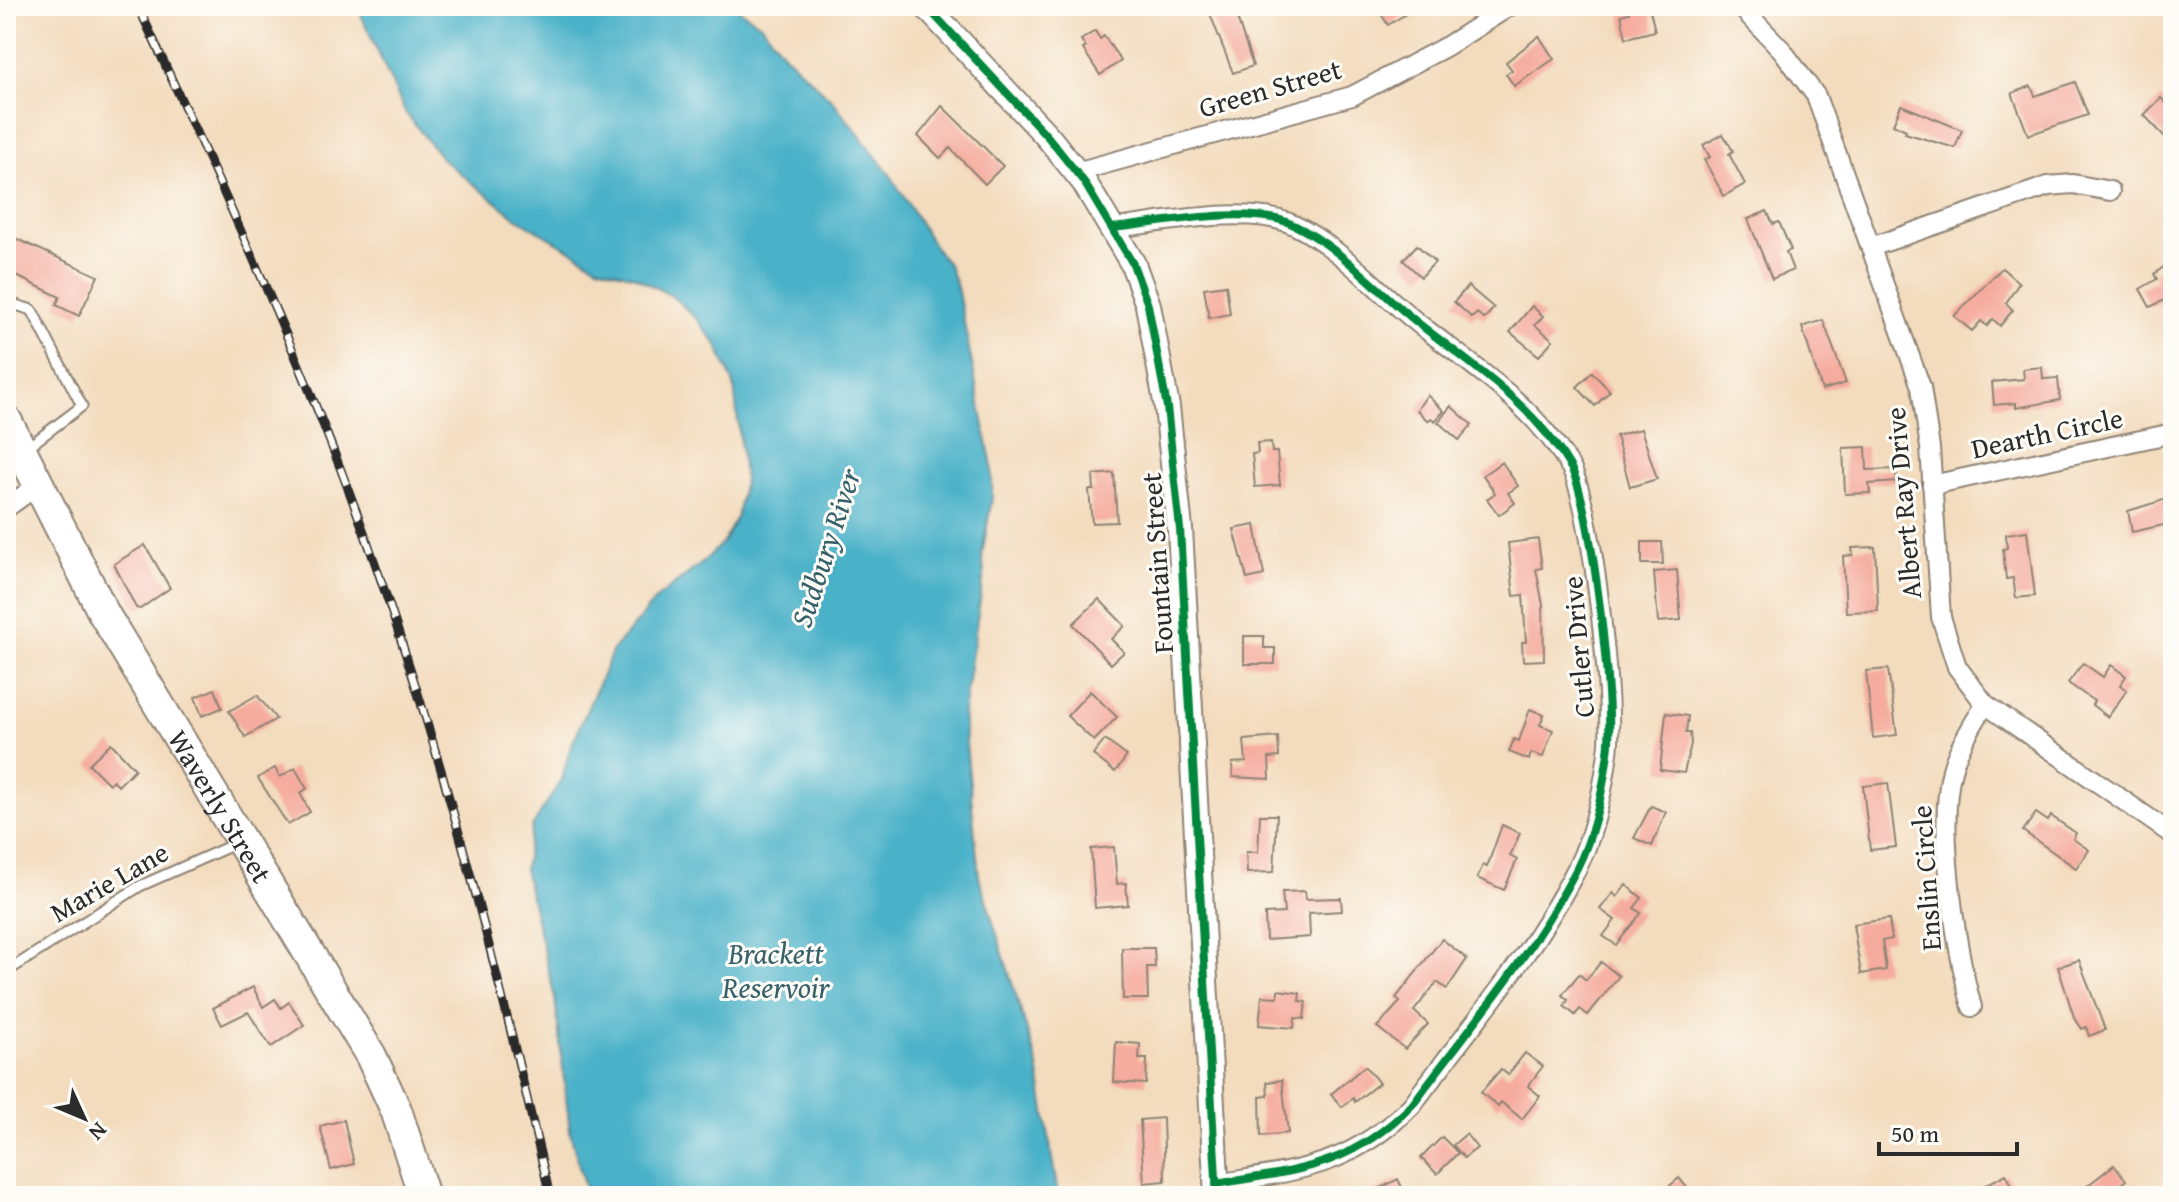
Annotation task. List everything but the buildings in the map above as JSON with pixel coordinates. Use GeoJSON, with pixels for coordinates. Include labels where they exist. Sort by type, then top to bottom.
{"type":"FeatureCollection","features":[{"type":"Feature","properties":{"kind":"main road","name":"Waverly Street"},"geometry":{"type":"LineString","coordinates":[[6,420],[104,614],[371,1056],[396,1110],[424,1196]]}},
{"type":"Feature","properties":{"kind":"street","name":"Fountain Street"},"geometry":{"type":"LineString","coordinates":[[926,6],[1048,137],[1076,172],[1133,264],[1148,305],[1160,362],[1180,529],[1217,1190]]}},
{"type":"Feature","properties":{"kind":"street","name":"Green Street"},"geometry":{"type":"LineString","coordinates":[[1076,172],[1352,96],[1447,46],[1510,6]]}},
{"type":"Feature","properties":{"kind":"street","name":"Albert Ray Drive"},"geometry":{"type":"LineString","coordinates":[[1740,6],[1782,50],[1816,96],[1921,387],[1932,485],[1941,617],[1947,644],[1957,667],[1985,704],[2173,835]]}},
{"type":"Feature","properties":{"kind":"street"},"geometry":{"type":"LineString","coordinates":[[1871,247],[2048,186],[2073,184],[2110,191]]}},
{"type":"Feature","properties":{"kind":"street","name":"Cutler Drive"},"geometry":{"type":"LineString","coordinates":[[1113,228],[1215,218],[1255,218],[1291,224],[1326,245],[1403,312],[1512,395],[1555,444],[1573,472],[1592,553],[1603,639],[1609,750],[1595,816],[1578,867],[1534,939],[1412,1105],[1389,1128],[1342,1158],[1217,1190]]}},
{"type":"Feature","properties":{"kind":"street","name":"Dearth Circle"},"geometry":{"type":"LineString","coordinates":[[1932,485],[2173,433]]}},
{"type":"Feature","properties":{"kind":"street"},"geometry":{"type":"LineString","coordinates":[[6,508],[38,485]]}},
{"type":"Feature","properties":{"kind":"street","name":"Enslin Circle"},"geometry":{"type":"LineString","coordinates":[[1972,1007],[1959,962],[1947,795],[1952,766],[1985,704]]}},
{"type":"Feature","properties":{"kind":"lane"},"geometry":{"type":"LineString","coordinates":[[6,302],[32,310],[82,406],[21,452]]}},
{"type":"Feature","properties":{"kind":"lane","name":"Marie Lane"},"geometry":{"type":"LineString","coordinates":[[6,972],[140,886],[240,841]]}},
{"type":"Feature","properties":{"kind":"water","name":"Brackett Reservoir"},"geometry":{"type":"Polygon","coordinates":[[[357,6],[733,6],[761,24],[783,53],[832,100],[891,176],[948,264],[957,287],[992,467],[992,498],[982,555],[984,573],[963,713],[979,877],[1038,1066],[1058,1196],[587,1196],[570,1132],[555,998],[524,869],[532,827],[562,779],[570,749],[613,650],[656,599],[702,563],[724,541],[737,516],[744,479],[734,385],[717,345],[696,318],[672,296],[634,276],[598,266],[518,219],[443,160],[405,112],[357,6]]]}},
{"type":"Feature","properties":{"kind":"railway"},"geometry":{"type":"LineString","coordinates":[[138,6],[292,349],[372,554],[431,735],[457,827],[506,1011],[550,1196]]}},
{"type":"Feature","properties":{"kind":"cycle path"},"geometry":{"type":"LineString","coordinates":[[926,6],[1048,137],[1084,182],[1133,264],[1148,305],[1167,407],[1180,529],[1217,1196]]}},
{"type":"Feature","properties":{"kind":"cycle path"},"geometry":{"type":"LineString","coordinates":[[1113,228],[1230,215],[1276,219],[1294,225],[1330,247],[1410,317],[1506,392],[1557,447],[1571,468],[1579,489],[1594,563],[1605,653],[1608,753],[1593,827],[1583,855],[1560,899],[1499,990],[1412,1105],[1366,1142],[1322,1163],[1216,1184]]}},
{"type":"Feature","properties":{"kind":"water label","name":"Sudbury River"},"geometry":{"type":"Point","coordinates":[826,548]}}]}
